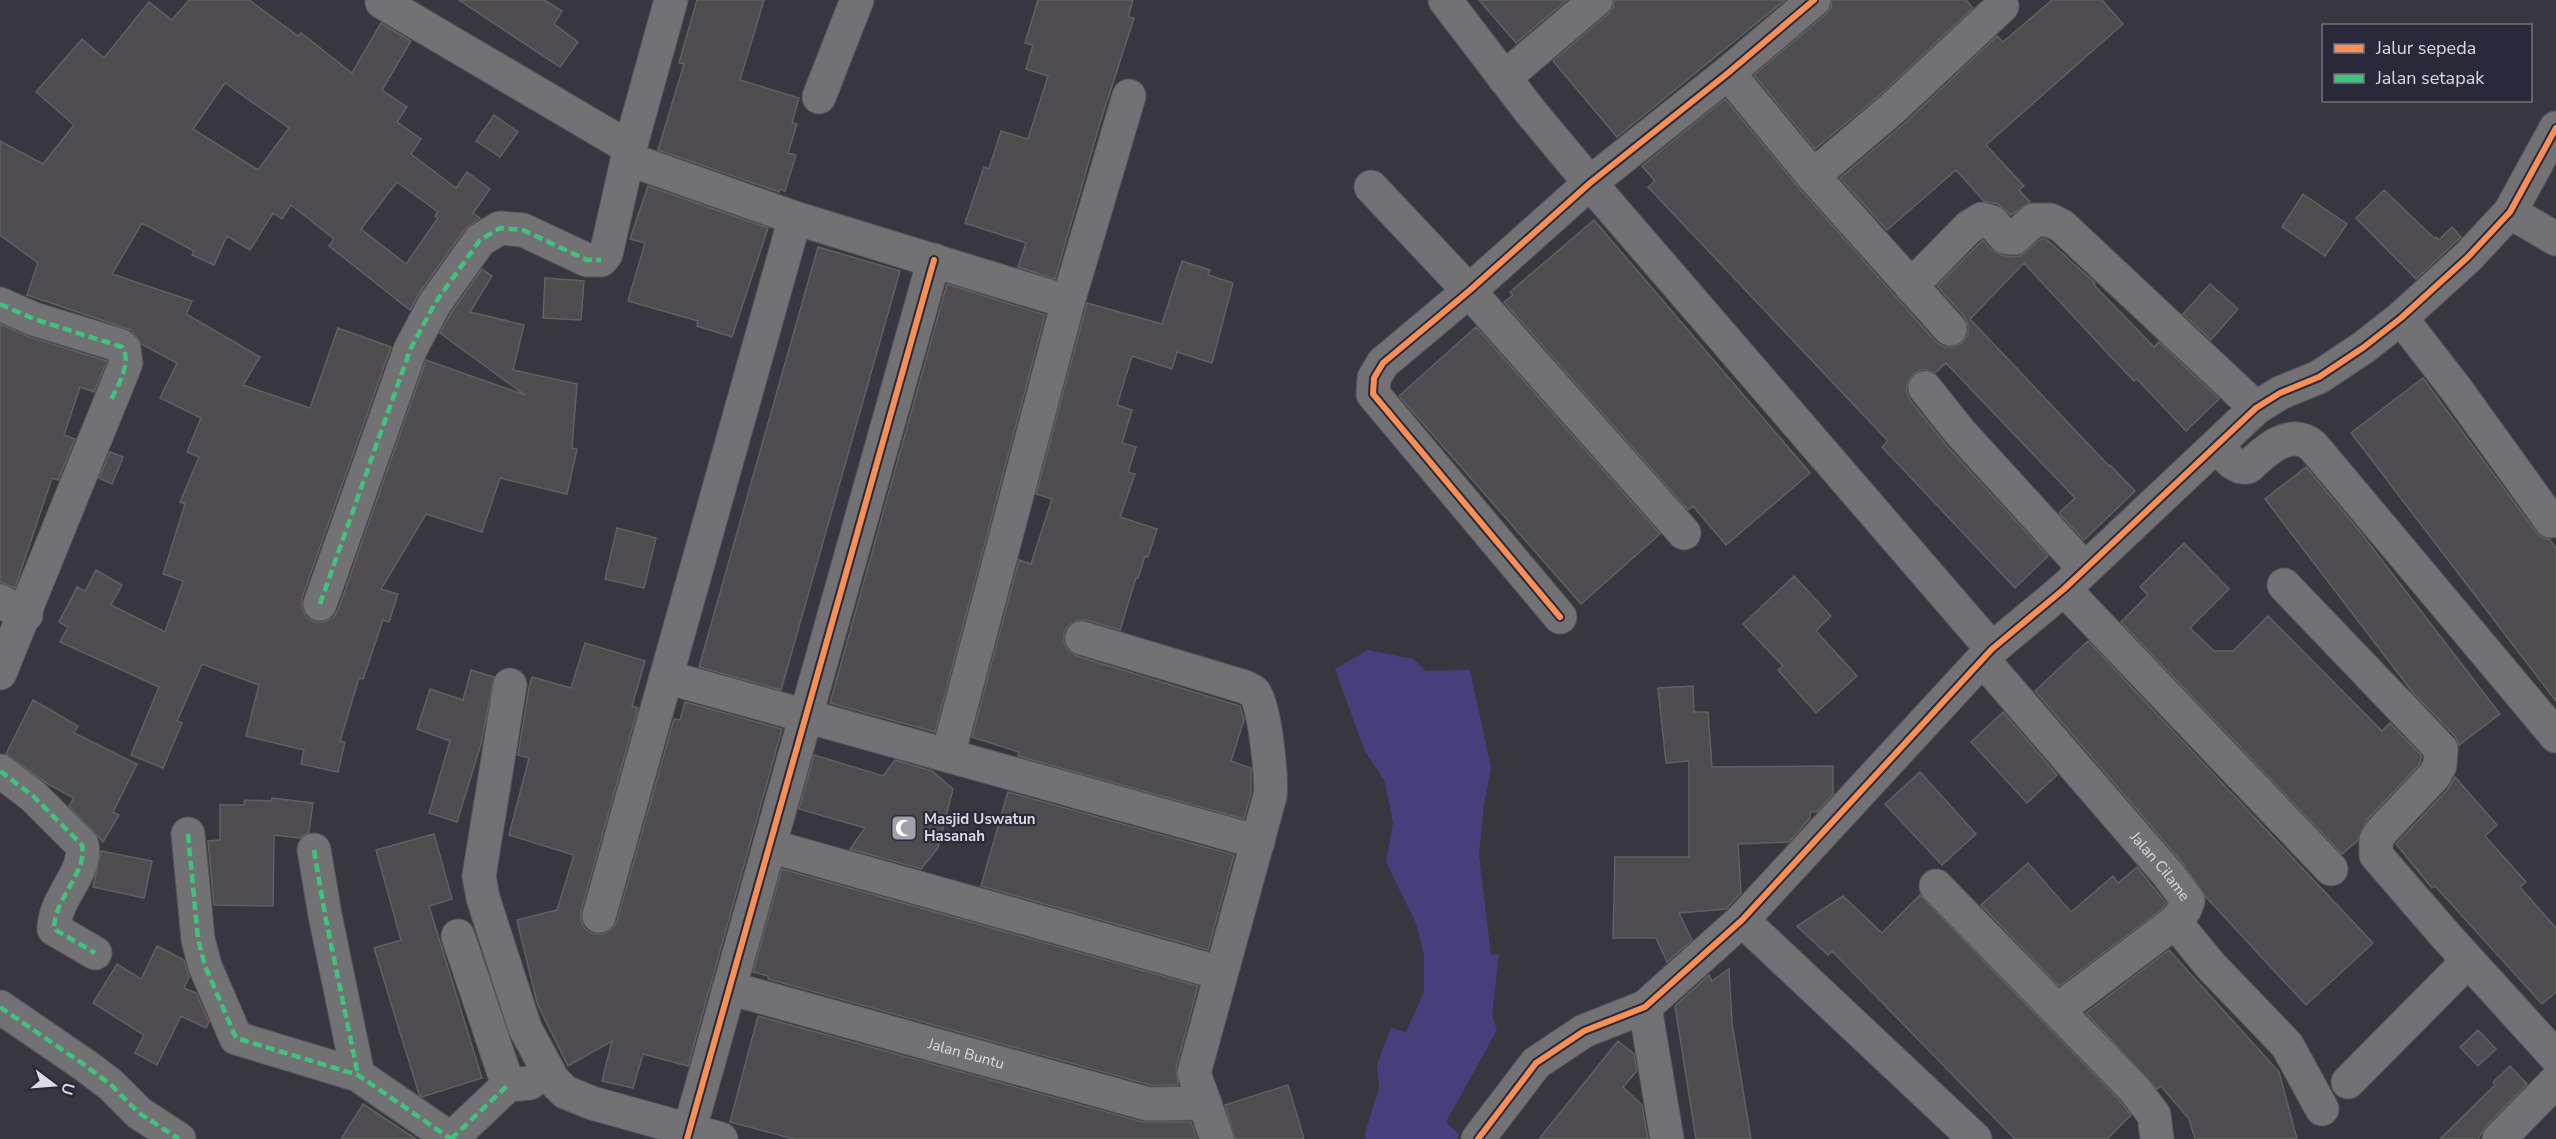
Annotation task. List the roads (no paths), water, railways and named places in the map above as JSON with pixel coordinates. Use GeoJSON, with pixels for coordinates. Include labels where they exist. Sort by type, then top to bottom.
{"type":"FeatureCollection","features":[{"type":"Feature","properties":{"kind":"street"},"geometry":{"type":"LineString","coordinates":[[819,97],[857,0]]}},
{"type":"Feature","properties":{"kind":"street"},"geometry":{"type":"LineString","coordinates":[[1445,0],[1504,78],[1590,183],[1988,655]]}},
{"type":"Feature","properties":{"kind":"street"},"geometry":{"type":"LineString","coordinates":[[1504,78],[1596,0]]}},
{"type":"Feature","properties":{"kind":"street"},"geometry":{"type":"LineString","coordinates":[[1560,617],[1373,394],[1374,378],[1383,363],[1469,291],[1590,183],[1728,73],[1814,0]]}},
{"type":"Feature","properties":{"kind":"street"},"geometry":{"type":"LineString","coordinates":[[382,2],[629,153],[795,218],[1068,302]]}},
{"type":"Feature","properties":{"kind":"street"},"geometry":{"type":"LineString","coordinates":[[1813,176],[1893,108],[2002,2]]}},
{"type":"Feature","properties":{"kind":"street"},"geometry":{"type":"LineString","coordinates":[[320,604],[410,350],[435,303],[480,240],[500,228],[523,230],[588,260],[602,260],[608,249],[663,4]]}},
{"type":"Feature","properties":{"kind":"street"},"geometry":{"type":"LineString","coordinates":[[1728,73],[1813,176],[1950,329]]}},
{"type":"Feature","properties":{"kind":"street"},"geometry":{"type":"LineString","coordinates":[[948,755],[1068,302],[1129,96]]}},
{"type":"Feature","properties":{"kind":"street"},"geometry":{"type":"LineString","coordinates":[[1478,1139],[1536,1063],[1584,1030],[1645,1007],[1742,920],[1988,655],[2074,579],[2256,408],[2280,393],[2319,377],[2364,347],[2401,318],[2468,257],[2510,212],[2556,128]]}},
{"type":"Feature","properties":{"kind":"street"},"geometry":{"type":"LineString","coordinates":[[1371,187],[1469,291],[1684,533]]}},
{"type":"Feature","properties":{"kind":"street"},"geometry":{"type":"LineString","coordinates":[[2510,212],[2556,239]]}},
{"type":"Feature","properties":{"kind":"street"},"geometry":{"type":"LineString","coordinates":[[599,916],[795,218]]}},
{"type":"Feature","properties":{"kind":"street"},"geometry":{"type":"LineString","coordinates":[[1911,286],[1969,227],[1982,219],[1992,222],[2005,237],[2014,238],[2034,220],[2050,220],[2062,226],[2256,408]]}},
{"type":"Feature","properties":{"kind":"street"},"geometry":{"type":"LineString","coordinates":[[688,1135],[934,260]]}},
{"type":"Feature","properties":{"kind":"street"},"geometry":{"type":"LineString","coordinates":[[0,304],[34,319],[118,345],[124,349],[126,355],[124,368],[13,608],[0,673]]}},
{"type":"Feature","properties":{"kind":"street"},"geometry":{"type":"LineString","coordinates":[[2401,318],[2456,389],[2551,521]]}},
{"type":"Feature","properties":{"kind":"street"},"geometry":{"type":"LineString","coordinates":[[1925,388],[2074,579],[2331,869]]}},
{"type":"Feature","properties":{"kind":"street"},"geometry":{"type":"LineString","coordinates":[[2217,446],[2242,468],[2247,467],[2282,441],[2296,439],[2307,441],[2313,446],[2556,736]]}},
{"type":"Feature","properties":{"kind":"street"},"geometry":{"type":"LineString","coordinates":[[2284,585],[2441,749],[2440,765],[2434,776],[2382,831],[2375,848],[2376,855],[2468,961],[2553,1047]]}},
{"type":"Feature","properties":{"kind":"street"},"geometry":{"type":"LineString","coordinates":[[1082,638],[1245,687],[1254,692],[1261,708],[1272,781],[1258,842],[1194,1074],[1217,1139]]}},
{"type":"Feature","properties":{"kind":"street","name":"Jalan Cilame"},"geometry":{"type":"LineString","coordinates":[[1988,655],[2050,741],[2121,818],[2188,901],[2175,922],[2211,966],[2287,1045],[2322,1109]]}},
{"type":"Feature","properties":{"kind":"street"},"geometry":{"type":"LineString","coordinates":[[666,676],[1258,842]]}},
{"type":"Feature","properties":{"kind":"street"},"geometry":{"type":"LineString","coordinates":[[510,685],[479,876],[483,898],[525,1028],[552,1080],[565,1092],[688,1135],[721,1139]]}},
{"type":"Feature","properties":{"kind":"street"},"geometry":{"type":"LineString","coordinates":[[0,771],[33,796],[82,845],[82,860],[57,908],[54,929],[95,952]]}},
{"type":"Feature","properties":{"kind":"street"},"geometry":{"type":"LineString","coordinates":[[188,834],[198,939],[205,966],[236,1038],[358,1075],[451,1139],[508,1085],[552,1080]]}},
{"type":"Feature","properties":{"kind":"street"},"geometry":{"type":"LineString","coordinates":[[770,846],[1221,973]]}},
{"type":"Feature","properties":{"kind":"street"},"geometry":{"type":"LineString","coordinates":[[314,850],[358,1075]]}},
{"type":"Feature","properties":{"kind":"street"},"geometry":{"type":"LineString","coordinates":[[1936,886],[2135,1090],[2154,1115],[2157,1139]]}},
{"type":"Feature","properties":{"kind":"street"},"geometry":{"type":"LineString","coordinates":[[1742,920],[1976,1139]]}},
{"type":"Feature","properties":{"kind":"street"},"geometry":{"type":"LineString","coordinates":[[2058,1010],[2175,922]]}},
{"type":"Feature","properties":{"kind":"street"},"geometry":{"type":"LineString","coordinates":[[458,936],[508,1085]]}},
{"type":"Feature","properties":{"kind":"street"},"geometry":{"type":"LineString","coordinates":[[2348,1082],[2468,961]]}},
{"type":"Feature","properties":{"kind":"street","name":"Jalan Buntu"},"geometry":{"type":"LineString","coordinates":[[729,988],[1148,1104],[1205,1103]]}},
{"type":"Feature","properties":{"kind":"street"},"geometry":{"type":"LineString","coordinates":[[0,1007],[86,1066],[111,1085],[139,1113],[179,1139]]}},
{"type":"Feature","properties":{"kind":"street"},"geometry":{"type":"LineString","coordinates":[[1645,1007],[1667,1139]]}},
{"type":"Feature","properties":{"kind":"street"},"geometry":{"type":"LineString","coordinates":[[2499,1139],[2556,1081]]}},
{"type":"Feature","properties":{"kind":"place","name":"Masjid Uswatun Hasanah"},"geometry":{"type":"Point","coordinates":[904,828]}}]}
